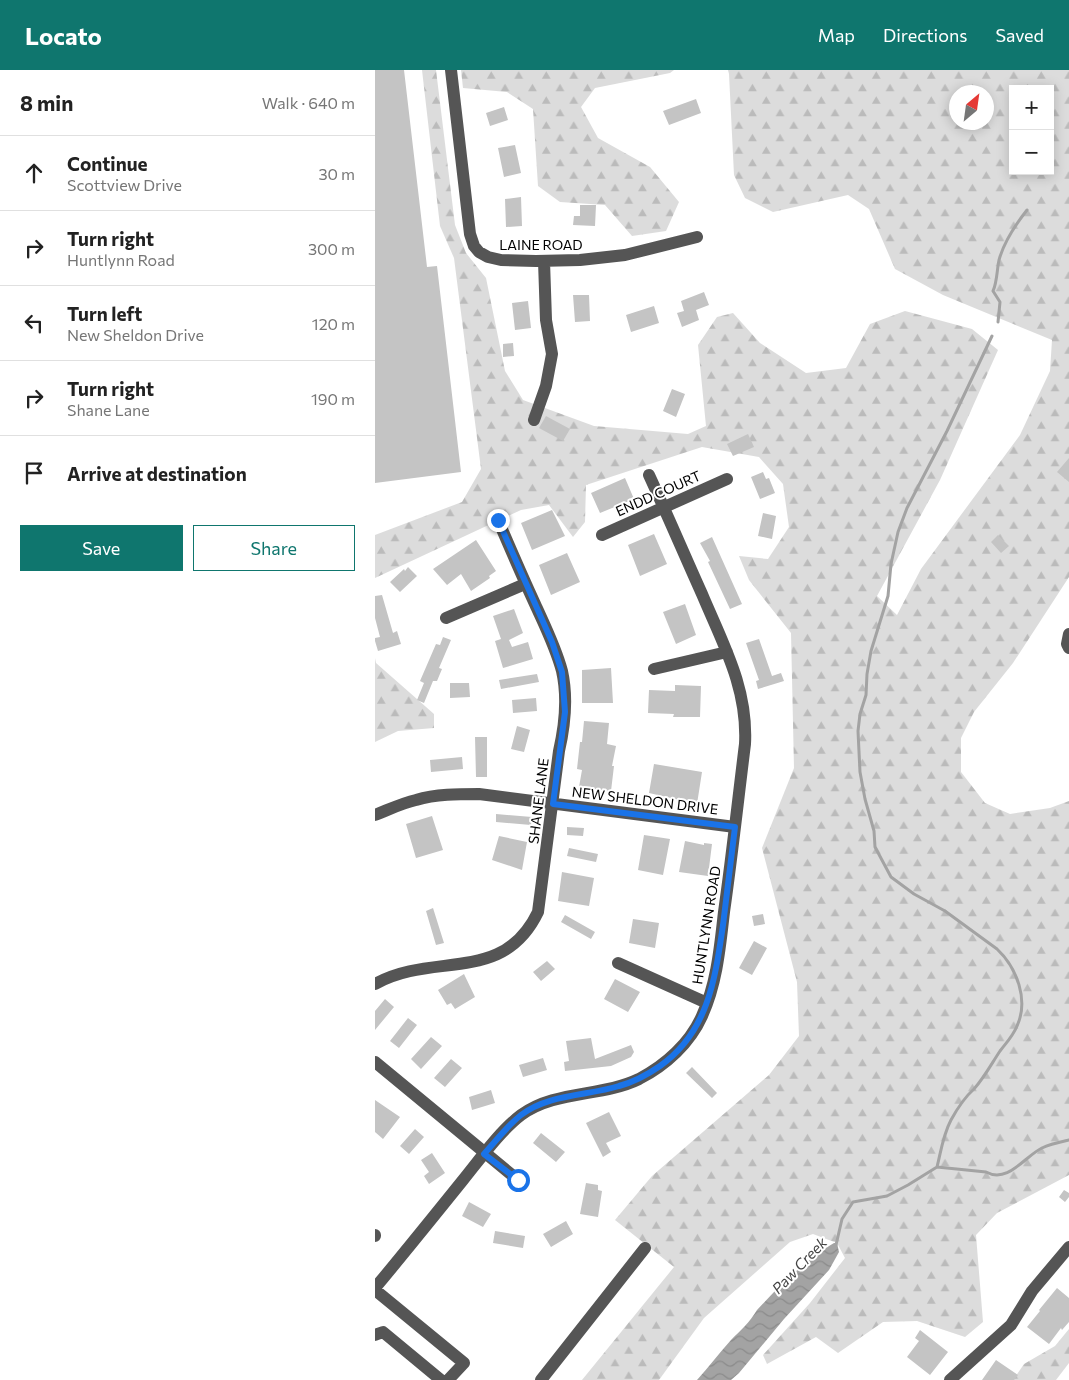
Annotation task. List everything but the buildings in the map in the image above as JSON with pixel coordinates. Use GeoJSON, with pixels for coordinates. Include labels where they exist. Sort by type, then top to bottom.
{"type":"FeatureCollection","features":[{"type":"Feature","properties":{"kind":"street","name":"LAINE ROAD"},"geometry":{"type":"LineString","coordinates":[[451,70],[470,234],[474,246],[484,255],[493,259],[544,260],[580,260],[625,256],[697,236]]}},
{"type":"Feature","properties":{"kind":"street"},"geometry":{"type":"LineString","coordinates":[[534,420],[546,386],[551,354],[546,320],[544,260]]}},
{"type":"Feature","properties":{"kind":"street","name":"HUNTLYNN ROAD"},"geometry":{"type":"LineString","coordinates":[[375,1289],[484,1154],[520,1116],[532,1108],[555,1100],[621,1086],[639,1079],[654,1070],[680,1049],[690,1036],[707,1003],[718,959],[746,727],[741,692],[736,674],[649,475]]}},
{"type":"Feature","properties":{"kind":"street","name":"ENDD COURT"},"geometry":{"type":"LineString","coordinates":[[602,535],[727,479]]}},
{"type":"Feature","properties":{"kind":"street","name":"SHANE LANE"},"geometry":{"type":"LineString","coordinates":[[375,984],[404,971],[488,958],[519,941],[532,925],[538,912],[559,751],[564,727],[564,684],[552,642],[498,520]]}},
{"type":"Feature","properties":{"kind":"street"},"geometry":{"type":"LineString","coordinates":[[446,618],[525,584]]}},
{"type":"Feature","properties":{"kind":"street"},"geometry":{"type":"LineString","coordinates":[[1069,634],[1067,644],[1069,648]]}},
{"type":"Feature","properties":{"kind":"street"},"geometry":{"type":"LineString","coordinates":[[655,669],[727,652]]}},
{"type":"Feature","properties":{"kind":"street","name":"NEW SHELDON DRIVE"},"geometry":{"type":"LineString","coordinates":[[375,815],[415,800],[457,794],[479,794],[735,827]]}},
{"type":"Feature","properties":{"kind":"street"},"geometry":{"type":"LineString","coordinates":[[618,963],[707,1003]]}},
{"type":"Feature","properties":{"kind":"street"},"geometry":{"type":"LineString","coordinates":[[375,1062],[484,1154],[518,1180]]}},
{"type":"Feature","properties":{"kind":"street"},"geometry":{"type":"LineString","coordinates":[[950,1380],[1011,1325],[1032,1291],[1069,1246]]}},
{"type":"Feature","properties":{"kind":"street"},"geometry":{"type":"LineString","coordinates":[[541,1380],[645,1248]]}},
{"type":"Feature","properties":{"kind":"street"},"geometry":{"type":"LineString","coordinates":[[375,1289],[463,1363],[448,1380]]}},
{"type":"Feature","properties":{"kind":"street"},"geometry":{"type":"LineString","coordinates":[[375,1335],[383,1332],[441,1380]]}},
{"type":"Feature","properties":{"kind":"green space"},"geometry":{"type":"Polygon","coordinates":[[[422,70],[436,70],[455,225],[466,253],[486,278],[505,371],[523,400],[594,426],[688,434],[706,426],[698,345],[717,317],[733,313],[760,343],[806,373],[846,368],[870,324],[905,311],[972,329],[998,350],[940,480],[877,596],[897,615],[921,569],[1020,435],[1050,371],[1052,340],[943,295],[895,269],[869,209],[848,195],[773,212],[745,198],[734,175],[728,70],[1069,70],[1069,577],[1013,663],[974,712],[961,738],[961,772],[985,803],[1010,814],[1050,808],[1069,801],[1069,1175],[997,1213],[976,1235],[983,1322],[965,1337],[917,1321],[883,1322],[838,1353],[816,1337],[767,1364],[763,1355],[810,1303],[845,1258],[837,1243],[813,1234],[790,1242],[704,1318],[659,1380],[582,1380],[674,1267],[615,1220],[652,1176],[769,1075],[799,1036],[797,982],[762,848],[794,768],[791,633],[749,580],[739,556],[768,559],[789,527],[783,484],[759,457],[702,447],[586,485],[585,522],[573,537],[549,505],[521,510],[375,578],[375,535],[462,502],[481,469],[454,258],[440,226],[422,70]]]}},
{"type":"Feature","properties":{"kind":"green space"},"geometry":{"type":"Polygon","coordinates":[[[461,70],[674,70],[670,73],[595,88],[581,107],[598,138],[650,167],[679,202],[666,231],[632,236],[605,205],[560,202],[538,186],[533,109],[507,92],[463,88],[461,70]]]}},
{"type":"Feature","properties":{"kind":"green space"},"geometry":{"type":"Polygon","coordinates":[[[375,658],[376,663],[434,714],[434,728],[398,731],[375,742],[375,658]]]}},
{"type":"Feature","properties":{"kind":"green space"},"geometry":{"type":"Polygon","coordinates":[[[1069,1329],[1069,1363],[1056,1380],[1013,1380],[1024,1364],[1055,1346],[1069,1329]]]}},
{"type":"Feature","properties":{"kind":"water"},"geometry":{"type":"Polygon","coordinates":[[[837,1243],[839,1252],[829,1270],[784,1319],[739,1373],[731,1380],[697,1380],[789,1276],[814,1255],[837,1243]]]}},
{"type":"Feature","properties":{"kind":"waterway"},"geometry":{"type":"LineString","coordinates":[[998,322],[1000,302],[993,291],[999,260],[1011,234],[1027,210]]}},
{"type":"Feature","properties":{"kind":"waterway"},"geometry":{"type":"LineString","coordinates":[[937,1167],[944,1137],[953,1116],[964,1099],[981,1080],[1015,1030],[1022,1006],[1021,995],[1019,985],[1010,965],[997,949],[945,911],[914,894],[891,877],[875,847],[874,831],[860,772],[858,731],[860,714],[866,695],[871,651],[888,596],[891,564],[898,532],[907,508],[947,431],[992,336]]}},
{"type":"Feature","properties":{"kind":"waterway","name":"Paw Creek"},"geometry":{"type":"LineString","coordinates":[[836,1245],[842,1219],[853,1202],[887,1196],[937,1167],[986,1172],[994,1175],[1009,1172],[1042,1148],[1069,1140]]}},
{"type":"Feature","properties":{"kind":"route"},"geometry":{"type":"LineString","coordinates":[[498,520],[552,642],[562,672],[564,684],[564,727],[559,751],[553,804],[735,827],[718,959],[712,987],[696,1027],[680,1049],[667,1061],[639,1079],[599,1092],[544,1103],[520,1116],[484,1154],[518,1180]]}}]}
